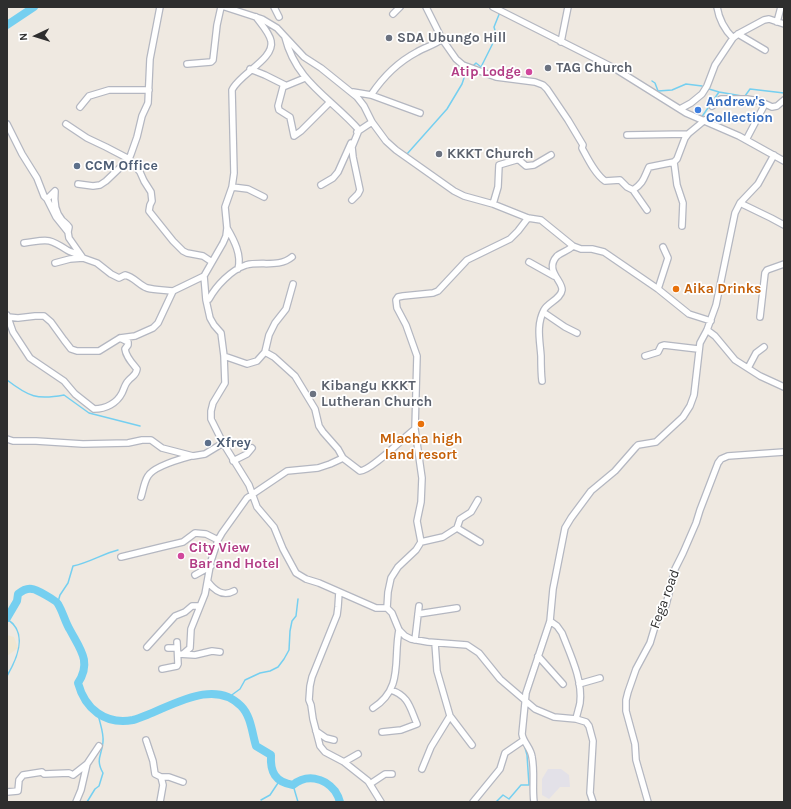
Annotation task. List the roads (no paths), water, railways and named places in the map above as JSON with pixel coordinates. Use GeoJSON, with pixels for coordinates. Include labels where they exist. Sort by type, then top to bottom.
{"type":"FeatureCollection","features":[{"type":"Feature","properties":{"kind":"street"},"geometry":{"type":"LineString","coordinates":[[78,184],[93,186],[100,184],[106,181],[129,159],[136,142],[142,116],[148,103],[150,59],[160,7]]}},
{"type":"Feature","properties":{"kind":"street"},"geometry":{"type":"LineString","coordinates":[[187,64],[212,61],[215,53],[217,25],[222,7]]}},
{"type":"Feature","properties":{"kind":"street"},"geometry":{"type":"LineString","coordinates":[[225,7],[269,22],[285,35],[304,58],[321,68],[353,92],[362,102],[372,122],[386,141],[419,167],[464,196],[492,204],[528,218],[541,220],[573,246],[581,249],[592,249],[604,252],[658,289],[689,314],[710,321]]}},
{"type":"Feature","properties":{"kind":"street"},"geometry":{"type":"LineString","coordinates":[[274,7],[279,17]]}},
{"type":"Feature","properties":{"kind":"street"},"geometry":{"type":"LineString","coordinates":[[393,14],[400,7]]}},
{"type":"Feature","properties":{"kind":"street"},"geometry":{"type":"LineString","coordinates":[[426,7],[442,39],[456,59],[466,66],[496,77],[535,82],[543,85],[553,96],[602,179],[605,181],[620,180],[633,190],[647,210]]}},
{"type":"Feature","properties":{"kind":"street"},"geometry":{"type":"LineString","coordinates":[[493,7],[614,68],[680,109],[746,140],[784,160]]}},
{"type":"Feature","properties":{"kind":"street"},"geometry":{"type":"LineString","coordinates":[[561,42],[568,7]]}},
{"type":"Feature","properties":{"kind":"street"},"geometry":{"type":"LineString","coordinates":[[717,7],[720,20],[726,31],[733,38]]}},
{"type":"Feature","properties":{"kind":"street"},"geometry":{"type":"LineString","coordinates":[[776,22],[781,7]]}},
{"type":"Feature","properties":{"kind":"street"},"geometry":{"type":"LineString","coordinates":[[24,244],[47,240],[54,242],[83,258],[97,263],[111,274],[119,278],[125,275],[133,278],[138,283],[148,288],[174,291],[204,276],[226,236],[226,206],[232,187],[234,173],[231,94],[233,86],[268,54],[271,46],[269,36],[256,17]]}},
{"type":"Feature","properties":{"kind":"street"},"geometry":{"type":"LineString","coordinates":[[680,109],[686,107],[702,94],[708,86],[715,65],[733,38],[764,20],[769,19],[784,24]]}},
{"type":"Feature","properties":{"kind":"street"},"geometry":{"type":"LineString","coordinates":[[738,34],[765,50]]}},
{"type":"Feature","properties":{"kind":"street"},"geometry":{"type":"LineString","coordinates":[[285,35],[294,60],[305,78],[329,103],[359,130]]}},
{"type":"Feature","properties":{"kind":"street"},"geometry":{"type":"LineString","coordinates":[[371,95],[381,80],[398,65],[418,51],[436,44],[442,39]]}},
{"type":"Feature","properties":{"kind":"street"},"geometry":{"type":"LineString","coordinates":[[250,69],[285,85],[305,78]]}},
{"type":"Feature","properties":{"kind":"street"},"geometry":{"type":"LineString","coordinates":[[285,85],[278,108],[290,117],[294,136],[329,103]]}},
{"type":"Feature","properties":{"kind":"street"},"geometry":{"type":"LineString","coordinates":[[80,107],[89,96],[104,91],[118,89],[149,90]]}},
{"type":"Feature","properties":{"kind":"street"},"geometry":{"type":"LineString","coordinates":[[353,92],[371,95],[420,112]]}},
{"type":"Feature","properties":{"kind":"street"},"geometry":{"type":"LineString","coordinates":[[712,106],[721,99],[740,98],[756,100],[774,107],[784,100]]}},
{"type":"Feature","properties":{"kind":"street"},"geometry":{"type":"LineString","coordinates":[[746,140],[765,104]]}},
{"type":"Feature","properties":{"kind":"street"},"geometry":{"type":"LineString","coordinates":[[633,190],[644,180],[650,167],[674,162],[677,159],[688,134],[705,120]]}},
{"type":"Feature","properties":{"kind":"street"},"geometry":{"type":"LineString","coordinates":[[321,186],[333,178],[338,172],[352,139],[359,130],[372,122]]}},
{"type":"Feature","properties":{"kind":"street"},"geometry":{"type":"LineString","coordinates":[[7,124],[22,154],[37,178],[44,196],[53,212],[68,232]]}},
{"type":"Feature","properties":{"kind":"street"},"geometry":{"type":"LineString","coordinates":[[66,124],[87,138],[129,159],[137,168],[151,192],[152,201],[149,210],[162,227],[183,251],[203,256],[212,262]]}},
{"type":"Feature","properties":{"kind":"street"},"geometry":{"type":"LineString","coordinates":[[352,200],[360,190],[352,152],[359,130]]}},
{"type":"Feature","properties":{"kind":"street"},"geometry":{"type":"LineString","coordinates":[[627,135],[688,134]]}},
{"type":"Feature","properties":{"kind":"street"},"geometry":{"type":"LineString","coordinates":[[492,204],[498,187],[498,165],[516,160],[519,160],[526,166],[534,165],[551,155]]}},
{"type":"Feature","properties":{"kind":"street"},"geometry":{"type":"LineString","coordinates":[[534,802],[534,765],[531,751],[524,740],[522,731],[524,700],[528,683],[550,621],[554,581],[562,536],[567,524],[591,491],[615,471],[636,447],[642,444],[656,442],[683,417],[690,406],[694,395],[698,349],[701,339],[707,330],[716,304],[735,213],[740,203],[758,184],[774,155]]}},
{"type":"Feature","properties":{"kind":"street"},"geometry":{"type":"LineString","coordinates":[[674,162],[677,184],[683,202],[682,226]]}},
{"type":"Feature","properties":{"kind":"street"},"geometry":{"type":"LineString","coordinates":[[232,187],[248,189],[264,197]]}},
{"type":"Feature","properties":{"kind":"street"},"geometry":{"type":"LineString","coordinates":[[47,199],[55,191],[54,198],[57,210],[61,219],[69,227],[69,238],[83,258]]}},
{"type":"Feature","properties":{"kind":"street"},"geometry":{"type":"LineString","coordinates":[[740,203],[784,225]]}},
{"type":"Feature","properties":{"kind":"street"},"geometry":{"type":"LineString","coordinates":[[387,608],[391,578],[398,567],[416,550],[421,542],[417,521],[421,502],[422,478],[414,429],[418,356],[397,308],[396,300],[398,297],[438,291],[467,260],[510,238],[518,231],[528,218]]}},
{"type":"Feature","properties":{"kind":"street"},"geometry":{"type":"LineString","coordinates":[[227,228],[234,241],[240,261],[238,269]]}},
{"type":"Feature","properties":{"kind":"street"},"geometry":{"type":"LineString","coordinates":[[554,276],[553,266],[556,258],[573,246]]}},
{"type":"Feature","properties":{"kind":"street"},"geometry":{"type":"LineString","coordinates":[[658,289],[668,258],[663,247]]}},
{"type":"Feature","properties":{"kind":"street"},"geometry":{"type":"LineString","coordinates":[[209,299],[213,291],[225,278],[238,269],[247,265],[270,264],[284,261],[292,257]]}},
{"type":"Feature","properties":{"kind":"street"},"geometry":{"type":"LineString","coordinates":[[55,263],[70,259],[83,258]]}},
{"type":"Feature","properties":{"kind":"street"},"geometry":{"type":"LineString","coordinates":[[529,262],[554,276],[559,282],[562,290],[561,294],[546,307],[540,322],[539,332],[542,381]]}},
{"type":"Feature","properties":{"kind":"street"},"geometry":{"type":"LineString","coordinates":[[760,317],[765,273],[768,270],[784,264]]}},
{"type":"Feature","properties":{"kind":"street"},"geometry":{"type":"LineString","coordinates":[[204,276],[206,300],[210,318],[221,333],[224,356],[225,383],[213,403],[211,419],[223,443],[243,474],[253,494],[257,507],[272,524],[296,573],[306,579],[376,608],[387,608],[392,613],[399,630],[405,636],[415,640],[435,643],[463,644],[470,646],[479,653],[500,679],[534,709],[554,717],[576,718],[586,722],[592,732],[593,747],[590,792],[593,802]]}},
{"type":"Feature","properties":{"kind":"street"},"geometry":{"type":"LineString","coordinates":[[224,356],[247,364],[257,361],[265,352],[269,336],[275,322],[286,309],[293,284]]}},
{"type":"Feature","properties":{"kind":"street"},"geometry":{"type":"LineString","coordinates":[[120,338],[128,342],[125,352],[127,357],[137,369],[136,372],[128,381],[117,401],[94,409],[75,394],[64,381],[30,358],[13,332],[8,316],[18,318],[44,316],[51,322],[70,348],[77,351],[99,351],[120,338],[135,336],[156,326],[174,291]]}},
{"type":"Feature","properties":{"kind":"street"},"geometry":{"type":"LineString","coordinates":[[543,312],[565,327],[577,333]]}},
{"type":"Feature","properties":{"kind":"street"},"geometry":{"type":"LineString","coordinates":[[707,330],[735,360],[760,376],[784,387]]}},
{"type":"Feature","properties":{"kind":"street"},"geometry":{"type":"LineString","coordinates":[[645,356],[658,352],[664,345],[698,349]]}},
{"type":"Feature","properties":{"kind":"street"},"geometry":{"type":"LineString","coordinates":[[748,368],[756,353],[764,347]]}},
{"type":"Feature","properties":{"kind":"street"},"geometry":{"type":"LineString","coordinates":[[265,352],[274,357],[300,382],[305,394],[315,409],[319,426],[338,449],[343,458],[356,469],[360,471],[364,470],[376,462],[414,429]]}},
{"type":"Feature","properties":{"kind":"street"},"geometry":{"type":"LineString","coordinates":[[7,439],[13,441],[83,444],[128,443],[151,440],[158,446],[193,456]]}},
{"type":"Feature","properties":{"kind":"street"},"geometry":{"type":"LineString","coordinates":[[141,497],[150,474],[168,463],[206,454],[223,443]]}},
{"type":"Feature","properties":{"kind":"street"},"geometry":{"type":"LineString","coordinates":[[234,461],[247,454],[252,448]]}},
{"type":"Feature","properties":{"kind":"street","name":"Fega road"},"geometry":{"type":"LineString","coordinates":[[648,802],[636,760],[635,744],[626,711],[626,700],[636,669],[650,643],[656,623],[666,605],[675,569],[696,523],[718,463],[721,459],[728,456],[784,452]]}},
{"type":"Feature","properties":{"kind":"street"},"geometry":{"type":"LineString","coordinates":[[168,648],[190,648],[191,629],[206,594],[211,561],[218,540],[244,502],[253,494],[287,471],[318,468],[343,458]]}},
{"type":"Feature","properties":{"kind":"street"},"geometry":{"type":"LineString","coordinates":[[421,542],[443,537],[457,528],[460,519],[471,512],[478,500]]}},
{"type":"Feature","properties":{"kind":"street"},"geometry":{"type":"LineString","coordinates":[[457,528],[480,542]]}},
{"type":"Feature","properties":{"kind":"street"},"geometry":{"type":"LineString","coordinates":[[121,557],[184,542],[195,533],[206,534],[218,540]]}},
{"type":"Feature","properties":{"kind":"street"},"geometry":{"type":"LineString","coordinates":[[195,575],[211,566]]}},
{"type":"Feature","properties":{"kind":"street"},"geometry":{"type":"LineString","coordinates":[[208,582],[218,592],[225,594],[234,592]]}},
{"type":"Feature","properties":{"kind":"street"},"geometry":{"type":"LineString","coordinates":[[338,592],[337,615],[317,663],[310,686],[309,700],[312,706],[320,746],[325,752],[344,762],[370,784],[381,802]]}},
{"type":"Feature","properties":{"kind":"street"},"geometry":{"type":"LineString","coordinates":[[147,647],[175,616],[185,612],[192,606],[200,606]]}},
{"type":"Feature","properties":{"kind":"street"},"geometry":{"type":"LineString","coordinates":[[415,640],[419,606]]}},
{"type":"Feature","properties":{"kind":"street"},"geometry":{"type":"LineString","coordinates":[[418,614],[458,608]]}},
{"type":"Feature","properties":{"kind":"street"},"geometry":{"type":"LineString","coordinates":[[550,621],[557,626],[562,633],[579,684],[580,703],[576,718]]}},
{"type":"Feature","properties":{"kind":"street"},"geometry":{"type":"LineString","coordinates":[[373,708],[380,703],[391,690],[396,672],[397,641],[399,630]]}},
{"type":"Feature","properties":{"kind":"street"},"geometry":{"type":"LineString","coordinates":[[435,643],[437,671],[450,716],[472,745]]}},
{"type":"Feature","properties":{"kind":"street"},"geometry":{"type":"LineString","coordinates":[[179,649],[195,655],[212,651],[220,652]]}},
{"type":"Feature","properties":{"kind":"street"},"geometry":{"type":"LineString","coordinates":[[162,669],[177,666],[179,649]]}},
{"type":"Feature","properties":{"kind":"street"},"geometry":{"type":"LineString","coordinates":[[538,656],[563,684]]}},
{"type":"Feature","properties":{"kind":"street"},"geometry":{"type":"LineString","coordinates":[[579,684],[600,678]]}},
{"type":"Feature","properties":{"kind":"street"},"geometry":{"type":"LineString","coordinates":[[382,732],[401,730],[417,724],[404,697],[398,692],[391,690]]}},
{"type":"Feature","properties":{"kind":"street"},"geometry":{"type":"LineString","coordinates":[[422,769],[431,747],[450,716]]}},
{"type":"Feature","properties":{"kind":"street"},"geometry":{"type":"LineString","coordinates":[[316,731],[326,738],[334,740]]}},
{"type":"Feature","properties":{"kind":"street"},"geometry":{"type":"LineString","coordinates":[[146,740],[153,761],[154,772],[157,776],[169,777],[183,782]]}},
{"type":"Feature","properties":{"kind":"street"},"geometry":{"type":"LineString","coordinates":[[473,802],[501,767],[505,753],[524,740]]}},
{"type":"Feature","properties":{"kind":"street"},"geometry":{"type":"LineString","coordinates":[[7,792],[18,791],[20,780],[23,775],[42,772],[44,774],[69,773],[73,775],[87,764],[99,746]]}},
{"type":"Feature","properties":{"kind":"street"},"geometry":{"type":"LineString","coordinates":[[344,762],[358,754]]}},
{"type":"Feature","properties":{"kind":"street"},"geometry":{"type":"LineString","coordinates":[[76,802],[81,790],[87,764]]}},
{"type":"Feature","properties":{"kind":"street"},"geometry":{"type":"LineString","coordinates":[[370,784],[385,774],[392,774]]}},
{"type":"Feature","properties":{"kind":"street"},"geometry":{"type":"LineString","coordinates":[[160,802],[163,785],[161,777]]}},
{"type":"Feature","properties":{"kind":"waterway"},"geometry":{"type":"LineString","coordinates":[[7,25],[34,7]]}},
{"type":"Feature","properties":{"kind":"waterway"},"geometry":{"type":"LineString","coordinates":[[472,67],[476,63],[481,67],[496,34],[494,27],[500,12]]}},
{"type":"Feature","properties":{"kind":"waterway"},"geometry":{"type":"LineString","coordinates":[[407,154],[447,109],[462,84],[465,75],[470,70]]}},
{"type":"Feature","properties":{"kind":"waterway"},"geometry":{"type":"LineString","coordinates":[[652,81],[655,83],[658,91],[672,90],[686,84],[702,86]]}},
{"type":"Feature","properties":{"kind":"waterway"},"geometry":{"type":"LineString","coordinates":[[709,89],[719,92]]}},
{"type":"Feature","properties":{"kind":"waterway"},"geometry":{"type":"LineString","coordinates":[[745,96],[750,89],[784,93]]}},
{"type":"Feature","properties":{"kind":"waterway"},"geometry":{"type":"LineString","coordinates":[[701,118],[719,92],[742,96]]}},
{"type":"Feature","properties":{"kind":"waterway"},"geometry":{"type":"LineString","coordinates":[[7,380],[28,394],[40,397],[64,395],[89,413],[140,426]]}},
{"type":"Feature","properties":{"kind":"waterway"},"geometry":{"type":"LineString","coordinates":[[58,602],[60,595],[68,583],[73,566],[118,550]]}},
{"type":"Feature","properties":{"kind":"waterway"},"geometry":{"type":"LineString","coordinates":[[7,618],[17,601],[18,594],[26,589],[38,591],[57,602],[83,656],[84,669],[78,683],[81,692],[91,707],[105,717],[123,721],[133,720],[182,700],[207,694],[219,694],[231,698],[241,706],[247,715],[256,746],[271,755],[271,766],[278,779],[287,784],[293,785],[309,778],[320,780],[331,786],[340,802]]}},
{"type":"Feature","properties":{"kind":"waterway"},"geometry":{"type":"LineString","coordinates":[[229,697],[240,689],[245,680],[278,667],[284,659],[289,650],[290,631],[292,621],[296,616],[298,599]]}},
{"type":"Feature","properties":{"kind":"waterway"},"geometry":{"type":"LineString","coordinates":[[7,619],[18,631],[19,639],[17,654],[7,676]]}},
{"type":"Feature","properties":{"kind":"waterway"},"geometry":{"type":"LineString","coordinates":[[87,802],[95,789],[99,786],[103,773],[99,764],[103,735],[98,714]]}},
{"type":"Feature","properties":{"kind":"waterway"},"geometry":{"type":"LineString","coordinates":[[496,802],[503,795],[509,799],[521,785],[529,785],[527,755],[524,744]]}},
{"type":"Feature","properties":{"kind":"waterway"},"geometry":{"type":"LineString","coordinates":[[261,800],[270,795],[280,780]]}},
{"type":"Feature","properties":{"kind":"waterway"},"geometry":{"type":"LineString","coordinates":[[293,785],[298,802]]}},
{"type":"Feature","properties":{"kind":"place","name":"SDA Ubungo Hill"},"geometry":{"type":"Point","coordinates":[389,38]}},
{"type":"Feature","properties":{"kind":"place","name":"TAG Church"},"geometry":{"type":"Point","coordinates":[548,68]}},
{"type":"Feature","properties":{"kind":"place","name":"Atip Lodge"},"geometry":{"type":"Point","coordinates":[529,72]}},
{"type":"Feature","properties":{"kind":"place","name":"Andrew's Collection"},"geometry":{"type":"Point","coordinates":[698,110]}},
{"type":"Feature","properties":{"kind":"place","name":"KKKT Church"},"geometry":{"type":"Point","coordinates":[439,154]}},
{"type":"Feature","properties":{"kind":"place","name":"CCM Office"},"geometry":{"type":"Point","coordinates":[77,166]}},
{"type":"Feature","properties":{"kind":"place","name":"Aika Drinks"},"geometry":{"type":"Point","coordinates":[676,289]}},
{"type":"Feature","properties":{"kind":"place","name":"Kibangu KKKT Lutheran Church"},"geometry":{"type":"Point","coordinates":[313,394]}},
{"type":"Feature","properties":{"kind":"place","name":"Mlacha high land resort"},"geometry":{"type":"Point","coordinates":[421,424]}},
{"type":"Feature","properties":{"kind":"place","name":"Xfrey"},"geometry":{"type":"Point","coordinates":[208,443]}},
{"type":"Feature","properties":{"kind":"place","name":"City View Bar and Hotel"},"geometry":{"type":"Point","coordinates":[181,556]}}]}
